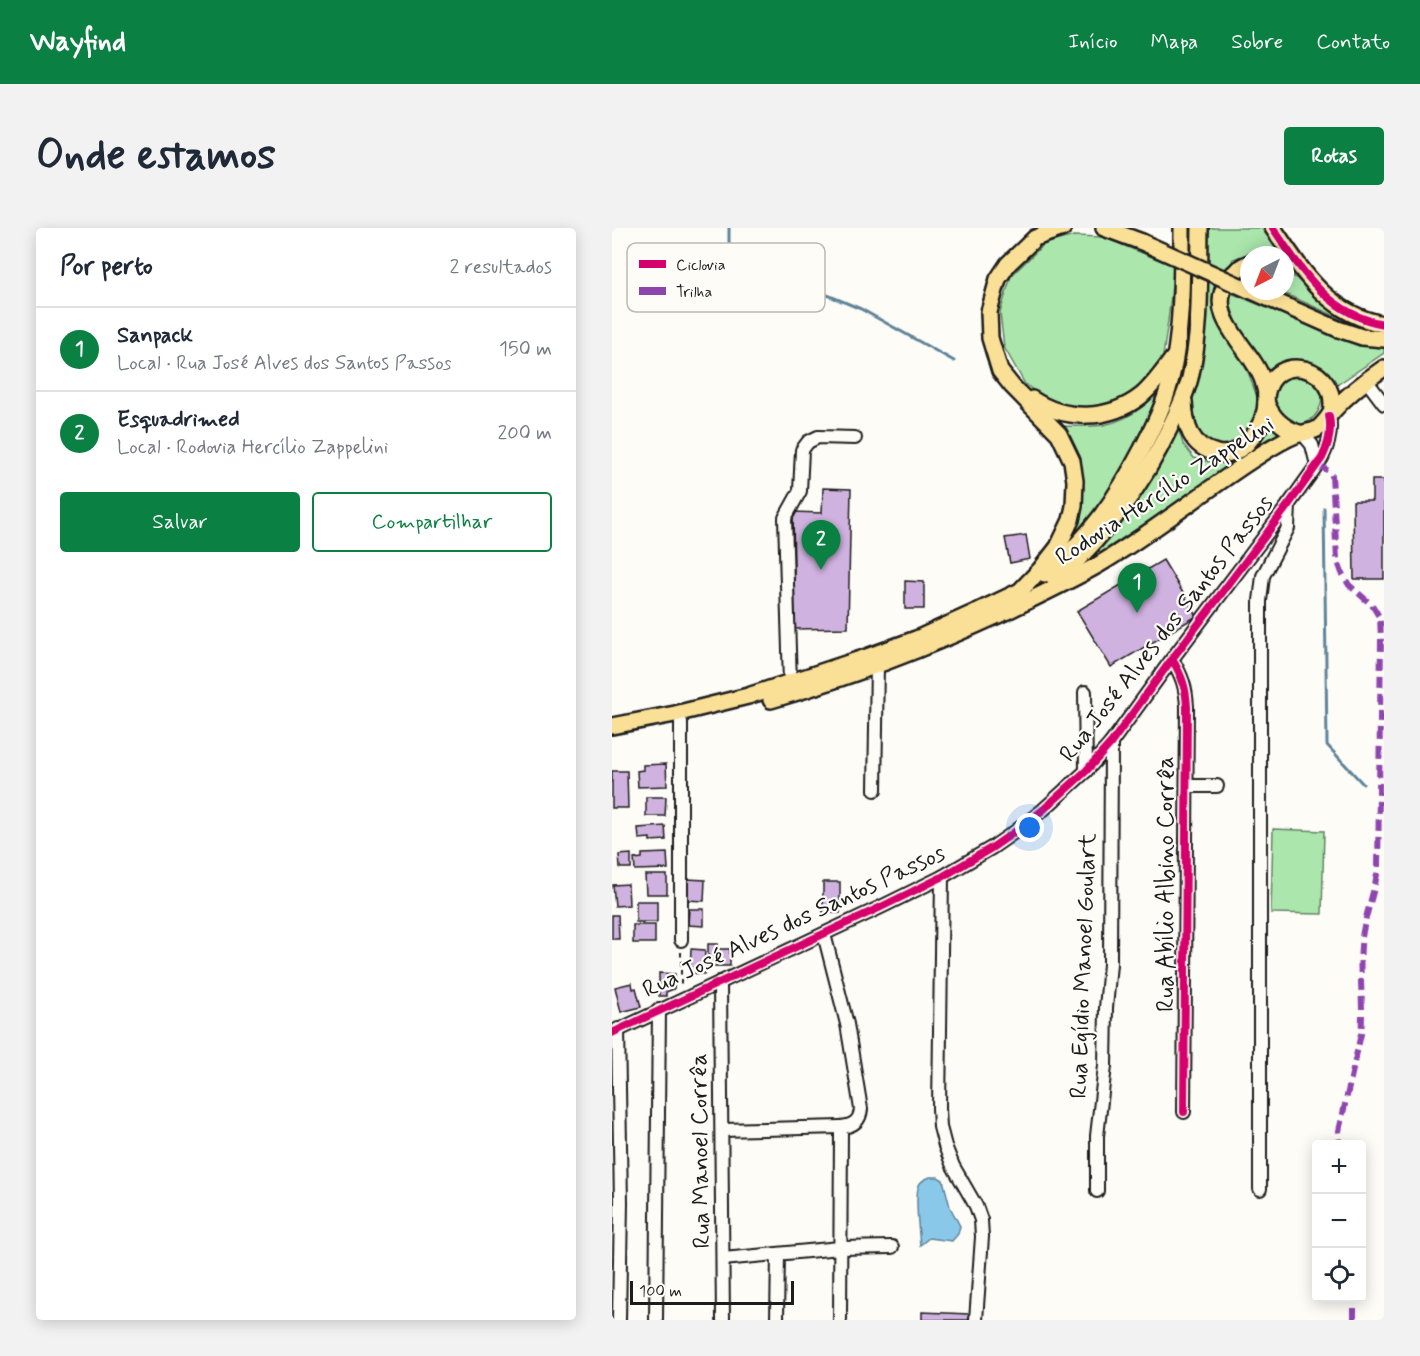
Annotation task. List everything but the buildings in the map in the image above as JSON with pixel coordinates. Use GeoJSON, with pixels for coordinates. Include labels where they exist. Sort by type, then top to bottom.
{"type":"FeatureCollection","features":[{"type":"Feature","properties":{"kind":"main road","name":"Rodovia Hercílio Zappelini"},"geometry":{"type":"LineString","coordinates":[[612,726],[707,707],[748,696],[864,658],[916,639],[1020,591],[1040,570],[1058,547],[1071,520],[1075,481],[1072,461],[1059,434],[1000,371],[990,338],[989,312],[998,279],[1008,264],[1035,238],[1063,228]]}},
{"type":"Feature","properties":{"kind":"main road"},"geometry":{"type":"LineString","coordinates":[[1104,228],[1142,242],[1240,285]]}},
{"type":"Feature","properties":{"kind":"main road"},"geometry":{"type":"LineString","coordinates":[[1020,591],[1060,562],[1085,537],[1111,504],[1161,410],[1176,354],[1182,228]]}},
{"type":"Feature","properties":{"kind":"main road"},"geometry":{"type":"LineString","coordinates":[[1034,598],[1067,571],[1131,497],[1162,444],[1183,398],[1190,380],[1198,329],[1200,228]]}},
{"type":"Feature","properties":{"kind":"main road"},"geometry":{"type":"LineString","coordinates":[[1273,228],[1302,271],[1319,289],[1340,307],[1358,317],[1384,324]]}},
{"type":"Feature","properties":{"kind":"main road"},"geometry":{"type":"LineString","coordinates":[[1240,267],[1232,274],[1225,286],[1221,301],[1223,314],[1264,381],[1266,399],[1276,420],[1286,428],[1301,433]]}},
{"type":"Feature","properties":{"kind":"main road"},"geometry":{"type":"LineString","coordinates":[[1294,268],[1302,271]]}},
{"type":"Feature","properties":{"kind":"main road"},"geometry":{"type":"LineString","coordinates":[[1273,300],[1338,329],[1362,337],[1384,339]]}},
{"type":"Feature","properties":{"kind":"main road"},"geometry":{"type":"LineString","coordinates":[[1012,386],[1042,406],[1060,413],[1097,414],[1127,405],[1142,395],[1176,354]]}},
{"type":"Feature","properties":{"kind":"main road"},"geometry":{"type":"LineString","coordinates":[[1183,398],[1185,421],[1194,440],[1204,449],[1217,453],[1227,454],[1237,451],[1260,428],[1272,381],[1279,373],[1288,369],[1299,368],[1318,375],[1329,388],[1333,400],[1330,415]]}},
{"type":"Feature","properties":{"kind":"main road","name":"Rodovia Hercílio Zappelini"},"geometry":{"type":"LineString","coordinates":[[612,735],[708,717],[841,679],[968,629],[1034,598],[1114,555],[1282,441],[1319,428],[1366,380],[1384,368]]}},
{"type":"Feature","properties":{"kind":"street"},"geometry":{"type":"LineString","coordinates":[[1366,380],[1384,404]]}},
{"type":"Feature","properties":{"kind":"street","name":"Rua José Alves dos Santos Passos"},"geometry":{"type":"LineString","coordinates":[[615,1031],[942,877],[971,861],[1043,810],[1086,771],[1111,743],[1289,504],[1326,451],[1330,439],[1330,415]]}},
{"type":"Feature","properties":{"kind":"street"},"geometry":{"type":"LineString","coordinates":[[1301,433],[1312,445],[1317,465]]}},
{"type":"Feature","properties":{"kind":"street"},"geometry":{"type":"LineString","coordinates":[[790,683],[785,518],[800,491],[802,450],[808,442],[818,437],[855,438]]}},
{"type":"Feature","properties":{"kind":"street"},"geometry":{"type":"LineString","coordinates":[[1260,1189],[1260,601],[1263,576],[1288,528],[1289,504]]}},
{"type":"Feature","properties":{"kind":"street","name":"Rua Abílio Albino Corrêa"},"geometry":{"type":"LineString","coordinates":[[1172,659],[1180,674],[1186,694],[1184,1112]]}},
{"type":"Feature","properties":{"kind":"street"},"geometry":{"type":"LineString","coordinates":[[875,790],[877,665]]}},
{"type":"Feature","properties":{"kind":"street"},"geometry":{"type":"LineString","coordinates":[[1085,692],[1086,771]]}},
{"type":"Feature","properties":{"kind":"street"},"geometry":{"type":"LineString","coordinates":[[681,722],[681,940]]}},
{"type":"Feature","properties":{"kind":"street","name":"Rua Egídio Manoel Goulart"},"geometry":{"type":"LineString","coordinates":[[1097,1191],[1097,1136],[1105,1065],[1106,1008],[1110,964],[1111,743]]}},
{"type":"Feature","properties":{"kind":"street"},"geometry":{"type":"LineString","coordinates":[[1186,786],[1217,786]]}},
{"type":"Feature","properties":{"kind":"street"},"geometry":{"type":"LineString","coordinates":[[942,877],[940,1127],[953,1166],[976,1206],[981,1220],[982,1237],[976,1320]]}},
{"type":"Feature","properties":{"kind":"street"},"geometry":{"type":"LineString","coordinates":[[722,1130],[841,1127],[859,1119],[861,1109],[847,1024],[824,934]]}},
{"type":"Feature","properties":{"kind":"street","name":"Rua Manoel Corrêa"},"geometry":{"type":"LineString","coordinates":[[720,982],[723,1320]]}},
{"type":"Feature","properties":{"kind":"street"},"geometry":{"type":"LineString","coordinates":[[656,1320],[659,1010]]}},
{"type":"Feature","properties":{"kind":"street"},"geometry":{"type":"LineString","coordinates":[[615,1031],[621,1203],[619,1320]]}},
{"type":"Feature","properties":{"kind":"street"},"geometry":{"type":"LineString","coordinates":[[840,1320],[841,1127]]}},
{"type":"Feature","properties":{"kind":"street"},"geometry":{"type":"LineString","coordinates":[[723,1259],[840,1248],[892,1247]]}},
{"type":"Feature","properties":{"kind":"street"},"geometry":{"type":"LineString","coordinates":[[777,1320],[778,1254]]}},
{"type":"Feature","properties":{"kind":"path"},"geometry":{"type":"LineString","coordinates":[[681,940],[681,1000]]}},
{"type":"Feature","properties":{"kind":"green space"},"geometry":{"type":"Polygon","coordinates":[[[1186,228],[1194,228],[1190,324],[1187,359],[1171,413],[1141,475],[1047,585],[1026,599],[1022,593],[1062,564],[1164,411],[1186,228]]]}},
{"type":"Feature","properties":{"kind":"green space"},"geometry":{"type":"Polygon","coordinates":[[[1205,228],[1261,228],[1276,246],[1240,246],[1240,257],[1233,259],[1217,295],[1218,317],[1248,372],[1259,402],[1252,427],[1234,441],[1219,448],[1203,441],[1192,427],[1187,405],[1204,349],[1205,228]]]}},
{"type":"Feature","properties":{"kind":"green space"},"geometry":{"type":"Polygon","coordinates":[[[1074,236],[1103,237],[1174,266],[1162,364],[1136,391],[1100,408],[1053,405],[1025,384],[1004,347],[1000,313],[1011,276],[1044,244],[1074,236]]]}},
{"type":"Feature","properties":{"kind":"green space"},"geometry":{"type":"Polygon","coordinates":[[[1294,277],[1330,308],[1382,331],[1362,328],[1294,298],[1294,277]]]}},
{"type":"Feature","properties":{"kind":"green space"},"geometry":{"type":"Polygon","coordinates":[[[1231,293],[1240,297],[1240,300],[1248,300],[1359,346],[1384,344],[1384,353],[1331,389],[1318,367],[1301,361],[1281,365],[1269,380],[1253,347],[1237,323],[1229,302],[1231,293]]]}},
{"type":"Feature","properties":{"kind":"green space"},"geometry":{"type":"Polygon","coordinates":[[[1286,374],[1309,376],[1319,386],[1321,405],[1314,417],[1303,424],[1296,424],[1275,413],[1271,391],[1286,374]]]}},
{"type":"Feature","properties":{"kind":"green space"},"geometry":{"type":"Polygon","coordinates":[[[1165,383],[1154,414],[1104,503],[1075,534],[1084,488],[1078,456],[1062,426],[1104,425],[1123,419],[1145,405],[1165,383]]]}},
{"type":"Feature","properties":{"kind":"green space"},"geometry":{"type":"Polygon","coordinates":[[[1270,416],[1284,430],[1077,568],[1177,423],[1183,444],[1194,458],[1220,463],[1247,450],[1270,416]]]}},
{"type":"Feature","properties":{"kind":"green space"},"geometry":{"type":"Polygon","coordinates":[[[1273,829],[1324,831],[1322,914],[1271,913],[1273,829]]]}},
{"type":"Feature","properties":{"kind":"water"},"geometry":{"type":"Polygon","coordinates":[[[930,1177],[943,1180],[950,1207],[960,1226],[958,1234],[952,1241],[929,1238],[920,1245],[918,1190],[921,1182],[930,1177]]]}},
{"type":"Feature","properties":{"kind":"waterway"},"geometry":{"type":"LineString","coordinates":[[729,228],[729,243]]}},
{"type":"Feature","properties":{"kind":"waterway"},"geometry":{"type":"LineString","coordinates":[[825,294],[861,309],[954,361]]}},
{"type":"Feature","properties":{"kind":"waterway"},"geometry":{"type":"LineString","coordinates":[[1324,508],[1327,745],[1363,784]]}},
{"type":"Feature","properties":{"kind":"marked path"},"geometry":{"type":"LineString","coordinates":[[1317,465],[1332,475],[1337,559],[1342,573],[1349,585],[1372,605],[1380,618],[1381,639],[1378,869],[1362,936],[1361,1034],[1339,1131],[1340,1140]]}},
{"type":"Feature","properties":{"kind":"marked path"},"geometry":{"type":"LineString","coordinates":[[1354,1302],[1354,1320]]}},
{"type":"Feature","properties":{"kind":"cycle path"},"geometry":{"type":"LineString","coordinates":[[1273,228],[1306,275],[1332,301],[1365,319],[1384,324]]}},
{"type":"Feature","properties":{"kind":"cycle path"},"geometry":{"type":"LineString","coordinates":[[612,1033],[942,877],[993,847],[1043,810],[1086,771],[1111,743],[1289,504],[1322,458],[1330,432],[1329,416]]}},
{"type":"Feature","properties":{"kind":"cycle path"},"geometry":{"type":"LineString","coordinates":[[1172,659],[1183,682],[1187,707],[1184,1112]]}},
{"type":"Feature","properties":{"kind":"place","name":"Esquadrimed"},"geometry":{"type":"Point","coordinates":[821,570]}},
{"type":"Feature","properties":{"kind":"place","name":"Sanpack"},"geometry":{"type":"Point","coordinates":[1137,613]}}]}
